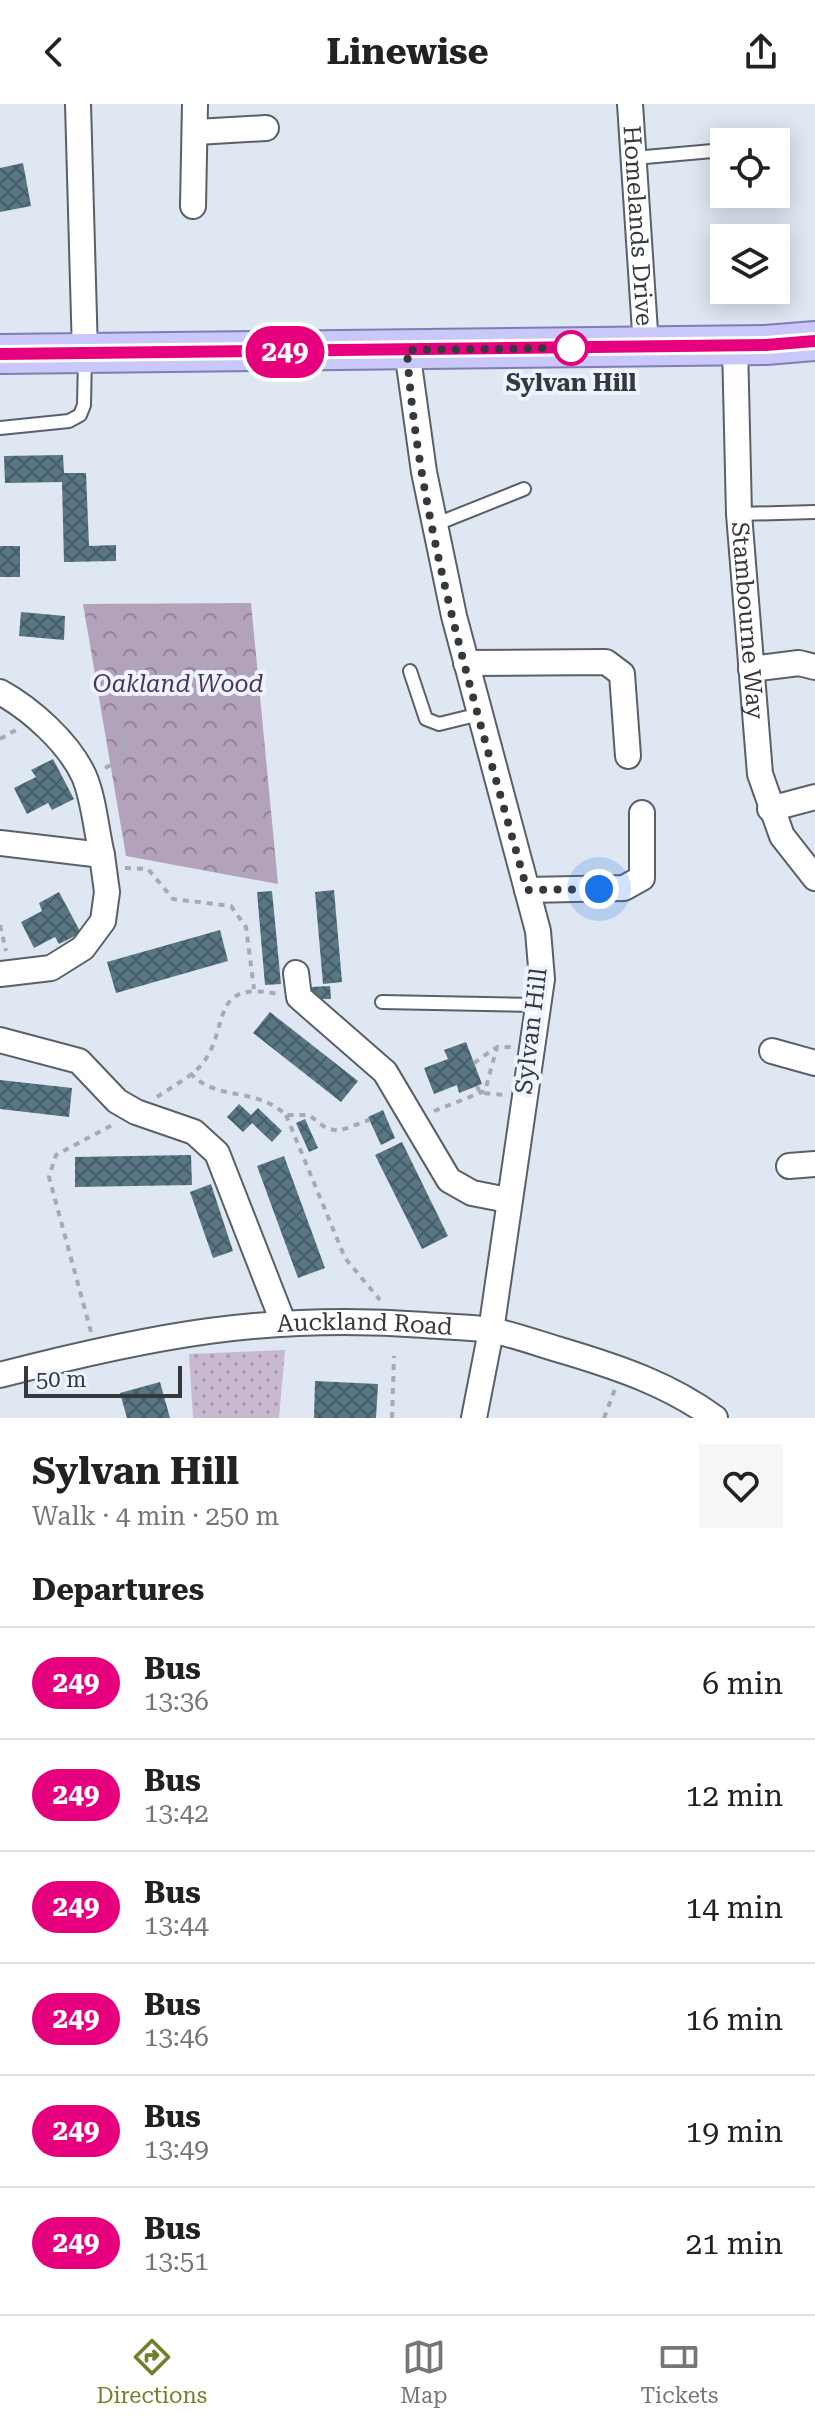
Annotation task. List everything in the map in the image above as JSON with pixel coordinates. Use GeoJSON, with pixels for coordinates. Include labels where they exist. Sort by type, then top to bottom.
{"type":"FeatureCollection","features":[{"type":"Feature","properties":{"kind":"main road"},"geometry":{"type":"LineString","coordinates":[[0,354],[646,347],[815,341]]}},
{"type":"Feature","properties":{"kind":"street"},"geometry":{"type":"LineString","coordinates":[[78,104],[85,353]]}},
{"type":"Feature","properties":{"kind":"street"},"geometry":{"type":"LineString","coordinates":[[193,206],[197,132],[195,104]]}},
{"type":"Feature","properties":{"kind":"street","name":"Homelands Drive"},"geometry":{"type":"LineString","coordinates":[[630,104],[646,347]]}},
{"type":"Feature","properties":{"kind":"street"},"geometry":{"type":"LineString","coordinates":[[197,132],[266,128]]}},
{"type":"Feature","properties":{"kind":"street","name":"Stambourne Way"},"geometry":{"type":"LineString","coordinates":[[735,345],[739,514],[760,774],[782,836],[815,878]]}},
{"type":"Feature","properties":{"kind":"street","name":"Sylvan Hill"},"geometry":{"type":"LineString","coordinates":[[407,350],[434,525],[466,663],[538,931],[542,979],[491,1331],[474,1418]]}},
{"type":"Feature","properties":{"kind":"street"},"geometry":{"type":"LineString","coordinates":[[466,663],[606,662],[622,674],[628,756]]}},
{"type":"Feature","properties":{"kind":"street"},"geometry":{"type":"LineString","coordinates":[[751,669],[799,663],[815,667]]}},
{"type":"Feature","properties":{"kind":"street"},"geometry":{"type":"LineString","coordinates":[[0,692],[43,725],[70,753],[85,777],[107,892],[103,921],[83,948],[51,968],[0,974]]}},
{"type":"Feature","properties":{"kind":"street"},"geometry":{"type":"LineString","coordinates":[[770,809],[815,797]]}},
{"type":"Feature","properties":{"kind":"street"},"geometry":{"type":"LineString","coordinates":[[527,890],[624,888],[642,878],[642,813]]}},
{"type":"Feature","properties":{"kind":"street"},"geometry":{"type":"LineString","coordinates":[[0,843],[103,861]]}},
{"type":"Feature","properties":{"kind":"street"},"geometry":{"type":"LineString","coordinates":[[296,973],[299,997],[377,1063],[449,1180],[472,1193],[508,1200]]}},
{"type":"Feature","properties":{"kind":"street"},"geometry":{"type":"LineString","coordinates":[[0,1040],[79,1061],[109,1094],[136,1112],[194,1132],[217,1153],[283,1322]]}},
{"type":"Feature","properties":{"kind":"street"},"geometry":{"type":"LineString","coordinates":[[772,1051],[815,1063]]}},
{"type":"Feature","properties":{"kind":"street"},"geometry":{"type":"LineString","coordinates":[[789,1166],[815,1164]]}},
{"type":"Feature","properties":{"kind":"street","name":"Auckland Road"},"geometry":{"type":"LineString","coordinates":[[0,1375],[96,1350],[220,1327],[340,1320],[491,1331],[623,1368],[670,1389],[715,1418]]}},
{"type":"Feature","properties":{"kind":"lane"},"geometry":{"type":"LineString","coordinates":[[634,158],[710,151]]}},
{"type":"Feature","properties":{"kind":"lane"},"geometry":{"type":"LineString","coordinates":[[0,428],[69,421],[80,415],[84,405],[85,353]]}},
{"type":"Feature","properties":{"kind":"lane"},"geometry":{"type":"LineString","coordinates":[[434,525],[524,489]]}},
{"type":"Feature","properties":{"kind":"lane"},"geometry":{"type":"LineString","coordinates":[[739,514],[815,512]]}},
{"type":"Feature","properties":{"kind":"lane"},"geometry":{"type":"LineString","coordinates":[[410,671],[426,719],[439,724],[480,714]]}},
{"type":"Feature","properties":{"kind":"lane"},"geometry":{"type":"LineString","coordinates":[[382,1002],[538,1005]]}},
{"type":"Feature","properties":{"kind":"path"},"geometry":{"type":"LineString","coordinates":[[85,777],[122,759],[125,749],[119,698]]}},
{"type":"Feature","properties":{"kind":"path"},"geometry":{"type":"LineString","coordinates":[[103,861],[148,869],[173,899],[231,906],[246,927],[254,989]]}},
{"type":"Feature","properties":{"kind":"path"},"geometry":{"type":"LineString","coordinates":[[96,1350],[49,1177],[56,1155],[136,1112],[190,1073],[209,1053],[222,1009],[233,998],[254,989],[299,997]]}},
{"type":"Feature","properties":{"kind":"path"},"geometry":{"type":"LineString","coordinates":[[413,1119],[485,1091],[497,1047]]}},
{"type":"Feature","properties":{"kind":"path"},"geometry":{"type":"LineString","coordinates":[[474,1063],[497,1047],[530,1047]]}},
{"type":"Feature","properties":{"kind":"path"},"geometry":{"type":"LineString","coordinates":[[190,1073],[202,1087],[272,1102],[286,1115],[345,1258],[368,1289],[406,1324]]}},
{"type":"Feature","properties":{"kind":"path"},"geometry":{"type":"LineString","coordinates":[[477,1086],[480,1093]]}},
{"type":"Feature","properties":{"kind":"path"},"geometry":{"type":"LineString","coordinates":[[480,1093],[523,1097]]}},
{"type":"Feature","properties":{"kind":"path"},"geometry":{"type":"LineString","coordinates":[[286,1115],[309,1115],[326,1128],[339,1131],[369,1120]]}},
{"type":"Feature","properties":{"kind":"path"},"geometry":{"type":"LineString","coordinates":[[392,1418],[394,1356]]}},
{"type":"Feature","properties":{"kind":"path"},"geometry":{"type":"LineString","coordinates":[[604,1418],[623,1368]]}},
{"type":"Feature","properties":{"kind":"shaded area"},"geometry":{"type":"Polygon","coordinates":[[[285,1350],[279,1418],[193,1418],[189,1354],[285,1350]]]}},
{"type":"Feature","properties":{"kind":"green space","name":"Oakland Wood"},"geometry":{"type":"Polygon","coordinates":[[[251,603],[278,884],[126,856],[83,604],[251,603]]]}},
{"type":"Feature","properties":{"kind":"building"},"geometry":{"type":"Polygon","coordinates":[[[23,163],[31,206],[0,212],[0,168],[23,163]]]}},
{"type":"Feature","properties":{"kind":"building"},"geometry":{"type":"Polygon","coordinates":[[[63,455],[64,473],[86,473],[89,546],[116,545],[116,561],[64,562],[62,482],[5,483],[4,456],[63,455]]]}},
{"type":"Feature","properties":{"kind":"building"},"geometry":{"type":"Polygon","coordinates":[[[0,546],[20,546],[20,577],[0,577],[0,546]]]}},
{"type":"Feature","properties":{"kind":"building"},"geometry":{"type":"Polygon","coordinates":[[[21,612],[65,616],[64,640],[19,636],[21,612]]]}},
{"type":"Feature","properties":{"kind":"building"},"geometry":{"type":"Polygon","coordinates":[[[53,759],[74,799],[52,810],[48,803],[27,814],[14,788],[36,777],[31,770],[53,759]]]}},
{"type":"Feature","properties":{"kind":"building"},"geometry":{"type":"Polygon","coordinates":[[[334,890],[342,982],[323,984],[315,892],[334,890]]]}},
{"type":"Feature","properties":{"kind":"building"},"geometry":{"type":"Polygon","coordinates":[[[272,891],[281,984],[265,985],[257,892],[272,891]]]}},
{"type":"Feature","properties":{"kind":"building"},"geometry":{"type":"Polygon","coordinates":[[[59,892],[81,933],[59,944],[55,937],[34,948],[21,922],[42,911],[39,903],[59,892]]]}},
{"type":"Feature","properties":{"kind":"building"},"geometry":{"type":"Polygon","coordinates":[[[220,930],[228,961],[116,993],[107,962],[220,930]]]}},
{"type":"Feature","properties":{"kind":"building"},"geometry":{"type":"Polygon","coordinates":[[[330,986],[331,999],[311,999],[311,987],[330,986]]]}},
{"type":"Feature","properties":{"kind":"building"},"geometry":{"type":"Polygon","coordinates":[[[270,1012],[358,1081],[341,1102],[253,1033],[270,1012]]]}},
{"type":"Feature","properties":{"kind":"building"},"geometry":{"type":"Polygon","coordinates":[[[466,1042],[482,1084],[459,1093],[457,1085],[434,1094],[424,1068],[448,1059],[444,1050],[466,1042]]]}},
{"type":"Feature","properties":{"kind":"building"},"geometry":{"type":"Polygon","coordinates":[[[0,1080],[72,1088],[69,1117],[0,1109],[0,1080]]]}},
{"type":"Feature","properties":{"kind":"building"},"geometry":{"type":"Polygon","coordinates":[[[239,1104],[251,1115],[258,1108],[282,1131],[272,1142],[252,1123],[243,1132],[227,1117],[239,1104]]]}},
{"type":"Feature","properties":{"kind":"building"},"geometry":{"type":"Polygon","coordinates":[[[383,1110],[395,1138],[381,1145],[368,1117],[383,1110]]]}},
{"type":"Feature","properties":{"kind":"building"},"geometry":{"type":"Polygon","coordinates":[[[305,1119],[318,1148],[309,1152],[296,1123],[305,1119]]]}},
{"type":"Feature","properties":{"kind":"building"},"geometry":{"type":"Polygon","coordinates":[[[402,1142],[448,1236],[422,1249],[375,1155],[402,1142]]]}},
{"type":"Feature","properties":{"kind":"building"},"geometry":{"type":"Polygon","coordinates":[[[191,1155],[192,1185],[75,1187],[75,1157],[191,1155]]]}},
{"type":"Feature","properties":{"kind":"building"},"geometry":{"type":"Polygon","coordinates":[[[284,1156],[325,1268],[298,1278],[257,1166],[284,1156]]]}},
{"type":"Feature","properties":{"kind":"building"},"geometry":{"type":"Polygon","coordinates":[[[211,1184],[233,1251],[213,1258],[190,1192],[211,1184]]]}},
{"type":"Feature","properties":{"kind":"building"},"geometry":{"type":"Polygon","coordinates":[[[315,1381],[378,1384],[376,1418],[314,1418],[315,1381]]]}},
{"type":"Feature","properties":{"kind":"building"},"geometry":{"type":"Polygon","coordinates":[[[160,1382],[170,1418],[127,1418],[120,1393],[160,1382]]]}},
{"type":"Feature","properties":{"kind":"bus line","name":"249"},"geometry":{"type":"LineString","coordinates":[[0,354],[766,345],[815,341]]}},
{"type":"Feature","properties":{"kind":"place","name":"Sylvan Hill"},"geometry":{"type":"Point","coordinates":[571,348]}},
{"type":"Feature","properties":{"kind":"route"},"geometry":{"type":"LineString","coordinates":[[571,348],[407,350],[424,472],[454,616],[527,890],[599,889]]}}]}
